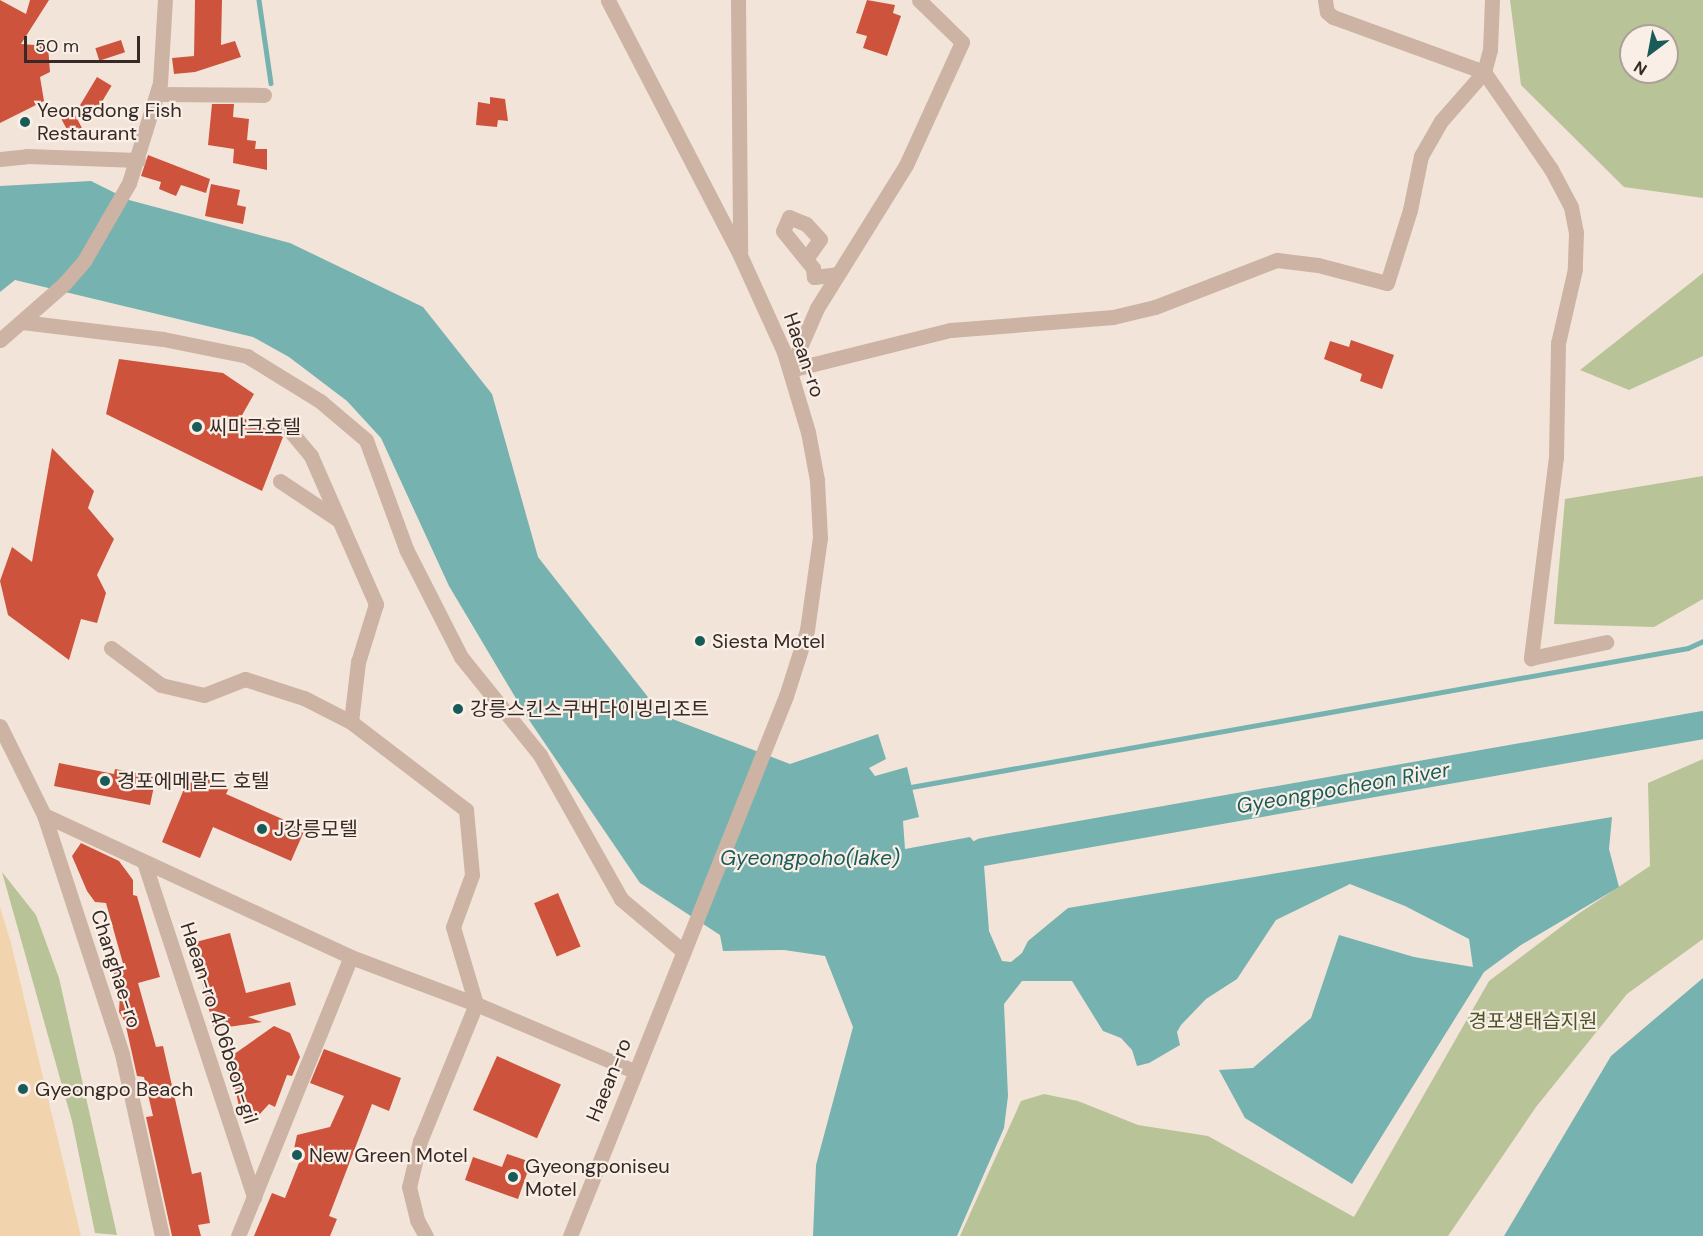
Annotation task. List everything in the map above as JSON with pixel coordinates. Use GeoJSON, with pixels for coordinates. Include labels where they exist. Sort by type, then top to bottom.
{"type":"FeatureCollection","features":[{"type":"Feature","properties":{"kind":"street"},"geometry":{"type":"LineString","coordinates":[[0,340],[22,322],[84,261],[129,183],[158,94],[165,0]]}},
{"type":"Feature","properties":{"kind":"street","name":"Haean-ro"},"geometry":{"type":"LineString","coordinates":[[570,1236],[634,1071],[765,751],[807,630],[816,586],[820,538],[817,480],[790,370],[740,255],[608,0]]}},
{"type":"Feature","properties":{"kind":"street"},"geometry":{"type":"LineString","coordinates":[[738,0],[740,255]]}},
{"type":"Feature","properties":{"kind":"street"},"geometry":{"type":"LineString","coordinates":[[790,370],[837,274],[906,165],[962,42],[919,0]]}},
{"type":"Feature","properties":{"kind":"street"},"geometry":{"type":"LineString","coordinates":[[1325,0],[1327,12],[1333,17],[1484,72],[1551,169],[1571,207],[1576,233],[1575,269],[1558,343],[1556,457],[1531,658],[1606,642]]}},
{"type":"Feature","properties":{"kind":"street"},"geometry":{"type":"LineString","coordinates":[[790,370],[951,330],[1113,317],[1155,307],[1277,260],[1318,265],[1387,283],[1410,210],[1421,156],[1442,121],[1484,72],[1490,50],[1492,0]]}},
{"type":"Feature","properties":{"kind":"street"},"geometry":{"type":"LineString","coordinates":[[158,94],[264,94]]}},
{"type":"Feature","properties":{"kind":"street"},"geometry":{"type":"LineString","coordinates":[[0,159],[27,156],[138,160]]}},
{"type":"Feature","properties":{"kind":"street"},"geometry":{"type":"LineString","coordinates":[[806,259],[813,268],[814,277],[837,274]]}},
{"type":"Feature","properties":{"kind":"street"},"geometry":{"type":"LineString","coordinates":[[22,322],[164,339],[247,356],[320,401],[366,440],[406,549],[461,657],[540,755],[621,899],[686,946]]}},
{"type":"Feature","properties":{"kind":"street"},"geometry":{"type":"LineString","coordinates":[[286,426],[311,456],[376,604],[358,662],[351,722]]}},
{"type":"Feature","properties":{"kind":"street"},"geometry":{"type":"LineString","coordinates":[[280,481],[337,519]]}},
{"type":"Feature","properties":{"kind":"street"},"geometry":{"type":"LineString","coordinates":[[111,648],[161,684],[204,695],[245,679],[304,698],[351,722],[466,810],[472,875],[453,927],[476,1004],[420,1141],[409,1187],[417,1220],[426,1236]]}},
{"type":"Feature","properties":{"kind":"street","name":"Changhae-ro"},"geometry":{"type":"LineString","coordinates":[[0,726],[44,814],[122,1054],[162,1236]]}},
{"type":"Feature","properties":{"kind":"street"},"geometry":{"type":"LineString","coordinates":[[44,814],[351,957],[476,1004],[634,1071]]}},
{"type":"Feature","properties":{"kind":"street","name":"Haean-ro 406beon-gil"},"geometry":{"type":"LineString","coordinates":[[144,862],[254,1197]]}},
{"type":"Feature","properties":{"kind":"street","name":"Haean-ro 406beon-gil"},"geometry":{"type":"LineString","coordinates":[[238,1236],[351,957]]}},
{"type":"Feature","properties":{"kind":"green space"},"geometry":{"type":"Polygon","coordinates":[[[1510,0],[1703,0],[1703,198],[1624,187],[1521,85],[1510,0]]]}},
{"type":"Feature","properties":{"kind":"green space"},"geometry":{"type":"Polygon","coordinates":[[[1703,273],[1703,356],[1629,390],[1580,370],[1703,273]]]}},
{"type":"Feature","properties":{"kind":"green space"},"geometry":{"type":"Polygon","coordinates":[[[1703,476],[1703,599],[1654,627],[1554,624],[1565,499],[1703,476]]]}},
{"type":"Feature","properties":{"kind":"green space","name":"경포생태습지원"},"geometry":{"type":"Polygon","coordinates":[[[1703,759],[1703,939],[1627,994],[1536,1107],[1448,1236],[960,1236],[1021,1101],[1044,1094],[1078,1101],[1138,1125],[1208,1136],[1354,1217],[1489,981],[1578,914],[1650,866],[1648,783],[1703,759]]]}},
{"type":"Feature","properties":{"kind":"green space"},"geometry":{"type":"Polygon","coordinates":[[[2,872],[36,915],[59,978],[117,1235],[95,1233],[72,1121],[2,872]]]}},
{"type":"Feature","properties":{"kind":"sand","name":"Gyeongpo Beach"},"geometry":{"type":"Polygon","coordinates":[[[0,907],[11,943],[81,1236],[0,1236],[0,907]]]}},
{"type":"Feature","properties":{"kind":"water","name":"Gyeongpoho(lake)"},"geometry":{"type":"Polygon","coordinates":[[[91,181],[129,200],[290,243],[423,307],[492,394],[538,557],[662,715],[790,764],[878,734],[886,759],[869,768],[875,776],[907,767],[919,817],[903,821],[905,849],[970,837],[983,852],[989,931],[1002,961],[1011,962],[1022,953],[1028,941],[1068,908],[1612,817],[1609,849],[1619,887],[1521,945],[1484,972],[1352,1184],[1245,1118],[1219,1070],[1253,1068],[1311,1018],[1339,935],[1414,957],[1473,967],[1469,939],[1405,906],[1350,884],[1276,920],[1237,979],[1206,999],[1181,1025],[1177,1032],[1180,1045],[1149,1063],[1137,1066],[1132,1050],[1121,1038],[1103,1031],[1072,981],[1022,981],[1004,1004],[1008,1096],[1004,1128],[957,1236],[813,1236],[816,1165],[853,1027],[825,956],[784,950],[723,951],[720,935],[640,883],[527,717],[449,586],[381,438],[347,401],[289,357],[253,337],[15,280],[0,292],[0,186],[91,181]]]}},
{"type":"Feature","properties":{"kind":"water"},"geometry":{"type":"Polygon","coordinates":[[[1703,978],[1703,1236],[1504,1236],[1611,1056],[1703,978]]]}},
{"type":"Feature","properties":{"kind":"building"},"geometry":{"type":"Polygon","coordinates":[[[0,0],[26,14],[30,0],[49,0],[21,44],[48,46],[50,72],[40,77],[44,101],[0,123],[0,0]]]}},
{"type":"Feature","properties":{"kind":"building"},"geometry":{"type":"Polygon","coordinates":[[[195,0],[222,0],[221,45],[235,41],[241,57],[195,72],[174,74],[172,58],[194,56],[195,0]]]}},
{"type":"Feature","properties":{"kind":"building"},"geometry":{"type":"Polygon","coordinates":[[[867,0],[895,5],[893,13],[901,16],[887,56],[863,48],[867,36],[856,33],[867,0]]]}},
{"type":"Feature","properties":{"kind":"building"},"geometry":{"type":"Polygon","coordinates":[[[121,40],[125,52],[99,61],[95,48],[121,40]]]}},
{"type":"Feature","properties":{"kind":"building"},"geometry":{"type":"Polygon","coordinates":[[[97,77],[112,86],[95,114],[80,105],[97,77]]]}},
{"type":"Feature","properties":{"kind":"building"},"geometry":{"type":"Polygon","coordinates":[[[490,97],[505,99],[508,121],[498,120],[497,127],[476,125],[478,102],[490,104],[490,97]]]}},
{"type":"Feature","properties":{"kind":"building"},"geometry":{"type":"Polygon","coordinates":[[[212,104],[234,104],[233,117],[249,119],[247,140],[256,141],[255,149],[267,149],[267,170],[233,163],[234,149],[208,145],[212,104]]]}},
{"type":"Feature","properties":{"kind":"building"},"geometry":{"type":"Polygon","coordinates":[[[74,113],[83,130],[71,136],[62,120],[74,113]]]}},
{"type":"Feature","properties":{"kind":"building"},"geometry":{"type":"Polygon","coordinates":[[[148,155],[210,179],[206,193],[181,185],[176,196],[159,189],[161,182],[141,176],[148,155]]]}},
{"type":"Feature","properties":{"kind":"building"},"geometry":{"type":"Polygon","coordinates":[[[211,184],[240,190],[237,205],[246,207],[243,224],[205,216],[211,184]]]}},
{"type":"Feature","properties":{"kind":"building"},"geometry":{"type":"Polygon","coordinates":[[[1351,340],[1394,355],[1382,389],[1360,381],[1362,374],[1324,359],[1330,341],[1349,347],[1351,340]]]}},
{"type":"Feature","properties":{"kind":"building","name":"씨마크호텔"},"geometry":{"type":"Polygon","coordinates":[[[119,359],[223,373],[254,394],[241,417],[283,437],[262,491],[106,414],[119,359]]]}},
{"type":"Feature","properties":{"kind":"building"},"geometry":{"type":"Polygon","coordinates":[[[52,448],[94,491],[88,508],[114,539],[97,575],[106,593],[97,623],[81,619],[69,660],[8,615],[0,581],[12,547],[32,562],[52,448]]]}},
{"type":"Feature","properties":{"kind":"building","name":"경포에메랄드 호텔"},"geometry":{"type":"Polygon","coordinates":[[[59,763],[114,774],[115,769],[156,777],[150,805],[54,786],[59,763]]]}},
{"type":"Feature","properties":{"kind":"building"},"geometry":{"type":"Polygon","coordinates":[[[191,772],[229,788],[226,794],[305,829],[291,861],[213,827],[200,858],[162,842],[191,772]]]}},
{"type":"Feature","properties":{"kind":"building"},"geometry":{"type":"Polygon","coordinates":[[[81,843],[119,861],[133,880],[133,895],[137,896],[160,977],[138,983],[156,1047],[163,1046],[192,1174],[201,1172],[210,1223],[198,1225],[201,1236],[172,1236],[146,1117],[153,1116],[144,1077],[137,1076],[125,1022],[119,1012],[120,994],[113,971],[124,967],[106,903],[95,902],[87,891],[72,856],[81,843]]]}},
{"type":"Feature","properties":{"kind":"building"},"geometry":{"type":"Polygon","coordinates":[[[558,893],[581,946],[557,957],[534,903],[558,893]]]}},
{"type":"Feature","properties":{"kind":"building"},"geometry":{"type":"Polygon","coordinates":[[[230,933],[246,993],[290,982],[296,1005],[248,1017],[262,1022],[214,1029],[192,943],[230,933]]]}},
{"type":"Feature","properties":{"kind":"building"},"geometry":{"type":"Polygon","coordinates":[[[274,1026],[290,1033],[300,1057],[292,1076],[287,1075],[275,1107],[269,1104],[258,1116],[242,1120],[235,1088],[228,1077],[230,1057],[274,1026]]]}},
{"type":"Feature","properties":{"kind":"building"},"geometry":{"type":"Polygon","coordinates":[[[324,1049],[401,1078],[389,1111],[372,1104],[329,1216],[337,1219],[330,1236],[254,1236],[272,1193],[285,1198],[302,1155],[294,1149],[297,1135],[330,1127],[344,1096],[310,1083],[324,1049]]]}},
{"type":"Feature","properties":{"kind":"building"},"geometry":{"type":"Polygon","coordinates":[[[497,1056],[561,1084],[537,1138],[473,1110],[497,1056]]]}},
{"type":"Feature","properties":{"kind":"building"},"geometry":{"type":"Polygon","coordinates":[[[507,1154],[531,1162],[518,1199],[465,1180],[473,1157],[502,1167],[507,1154]]]}},
{"type":"Feature","properties":{"kind":"waterway"},"geometry":{"type":"LineString","coordinates":[[259,0],[271,83]]}},
{"type":"Feature","properties":{"kind":"waterway"},"geometry":{"type":"LineString","coordinates":[[911,787],[1688,648],[1703,641]]}},
{"type":"Feature","properties":{"kind":"waterway","name":"Gyeongpocheon River"},"geometry":{"type":"LineString","coordinates":[[983,852],[1703,725]]}},
{"type":"Feature","properties":{"kind":"place","name":"Yeongdong Fish Restaurant"},"geometry":{"type":"Point","coordinates":[25,122]}},
{"type":"Feature","properties":{"kind":"place","name":"씨마크호텔"},"geometry":{"type":"Point","coordinates":[197,427]}},
{"type":"Feature","properties":{"kind":"place","name":"Siesta Motel"},"geometry":{"type":"Point","coordinates":[700,641]}},
{"type":"Feature","properties":{"kind":"place","name":"강릉스킨스쿠버다이빙리조트"},"geometry":{"type":"Point","coordinates":[458,709]}},
{"type":"Feature","properties":{"kind":"place","name":"경포에메랄드 호텔"},"geometry":{"type":"Point","coordinates":[105,781]}},
{"type":"Feature","properties":{"kind":"place","name":"J강릉모텔"},"geometry":{"type":"Point","coordinates":[262,829]}},
{"type":"Feature","properties":{"kind":"place","name":"Gyeongpo Beach"},"geometry":{"type":"Point","coordinates":[23,1089]}},
{"type":"Feature","properties":{"kind":"place","name":"New Green Motel"},"geometry":{"type":"Point","coordinates":[297,1155]}},
{"type":"Feature","properties":{"kind":"place","name":"Gyeongponiseu Motel"},"geometry":{"type":"Point","coordinates":[513,1177]}}]}
